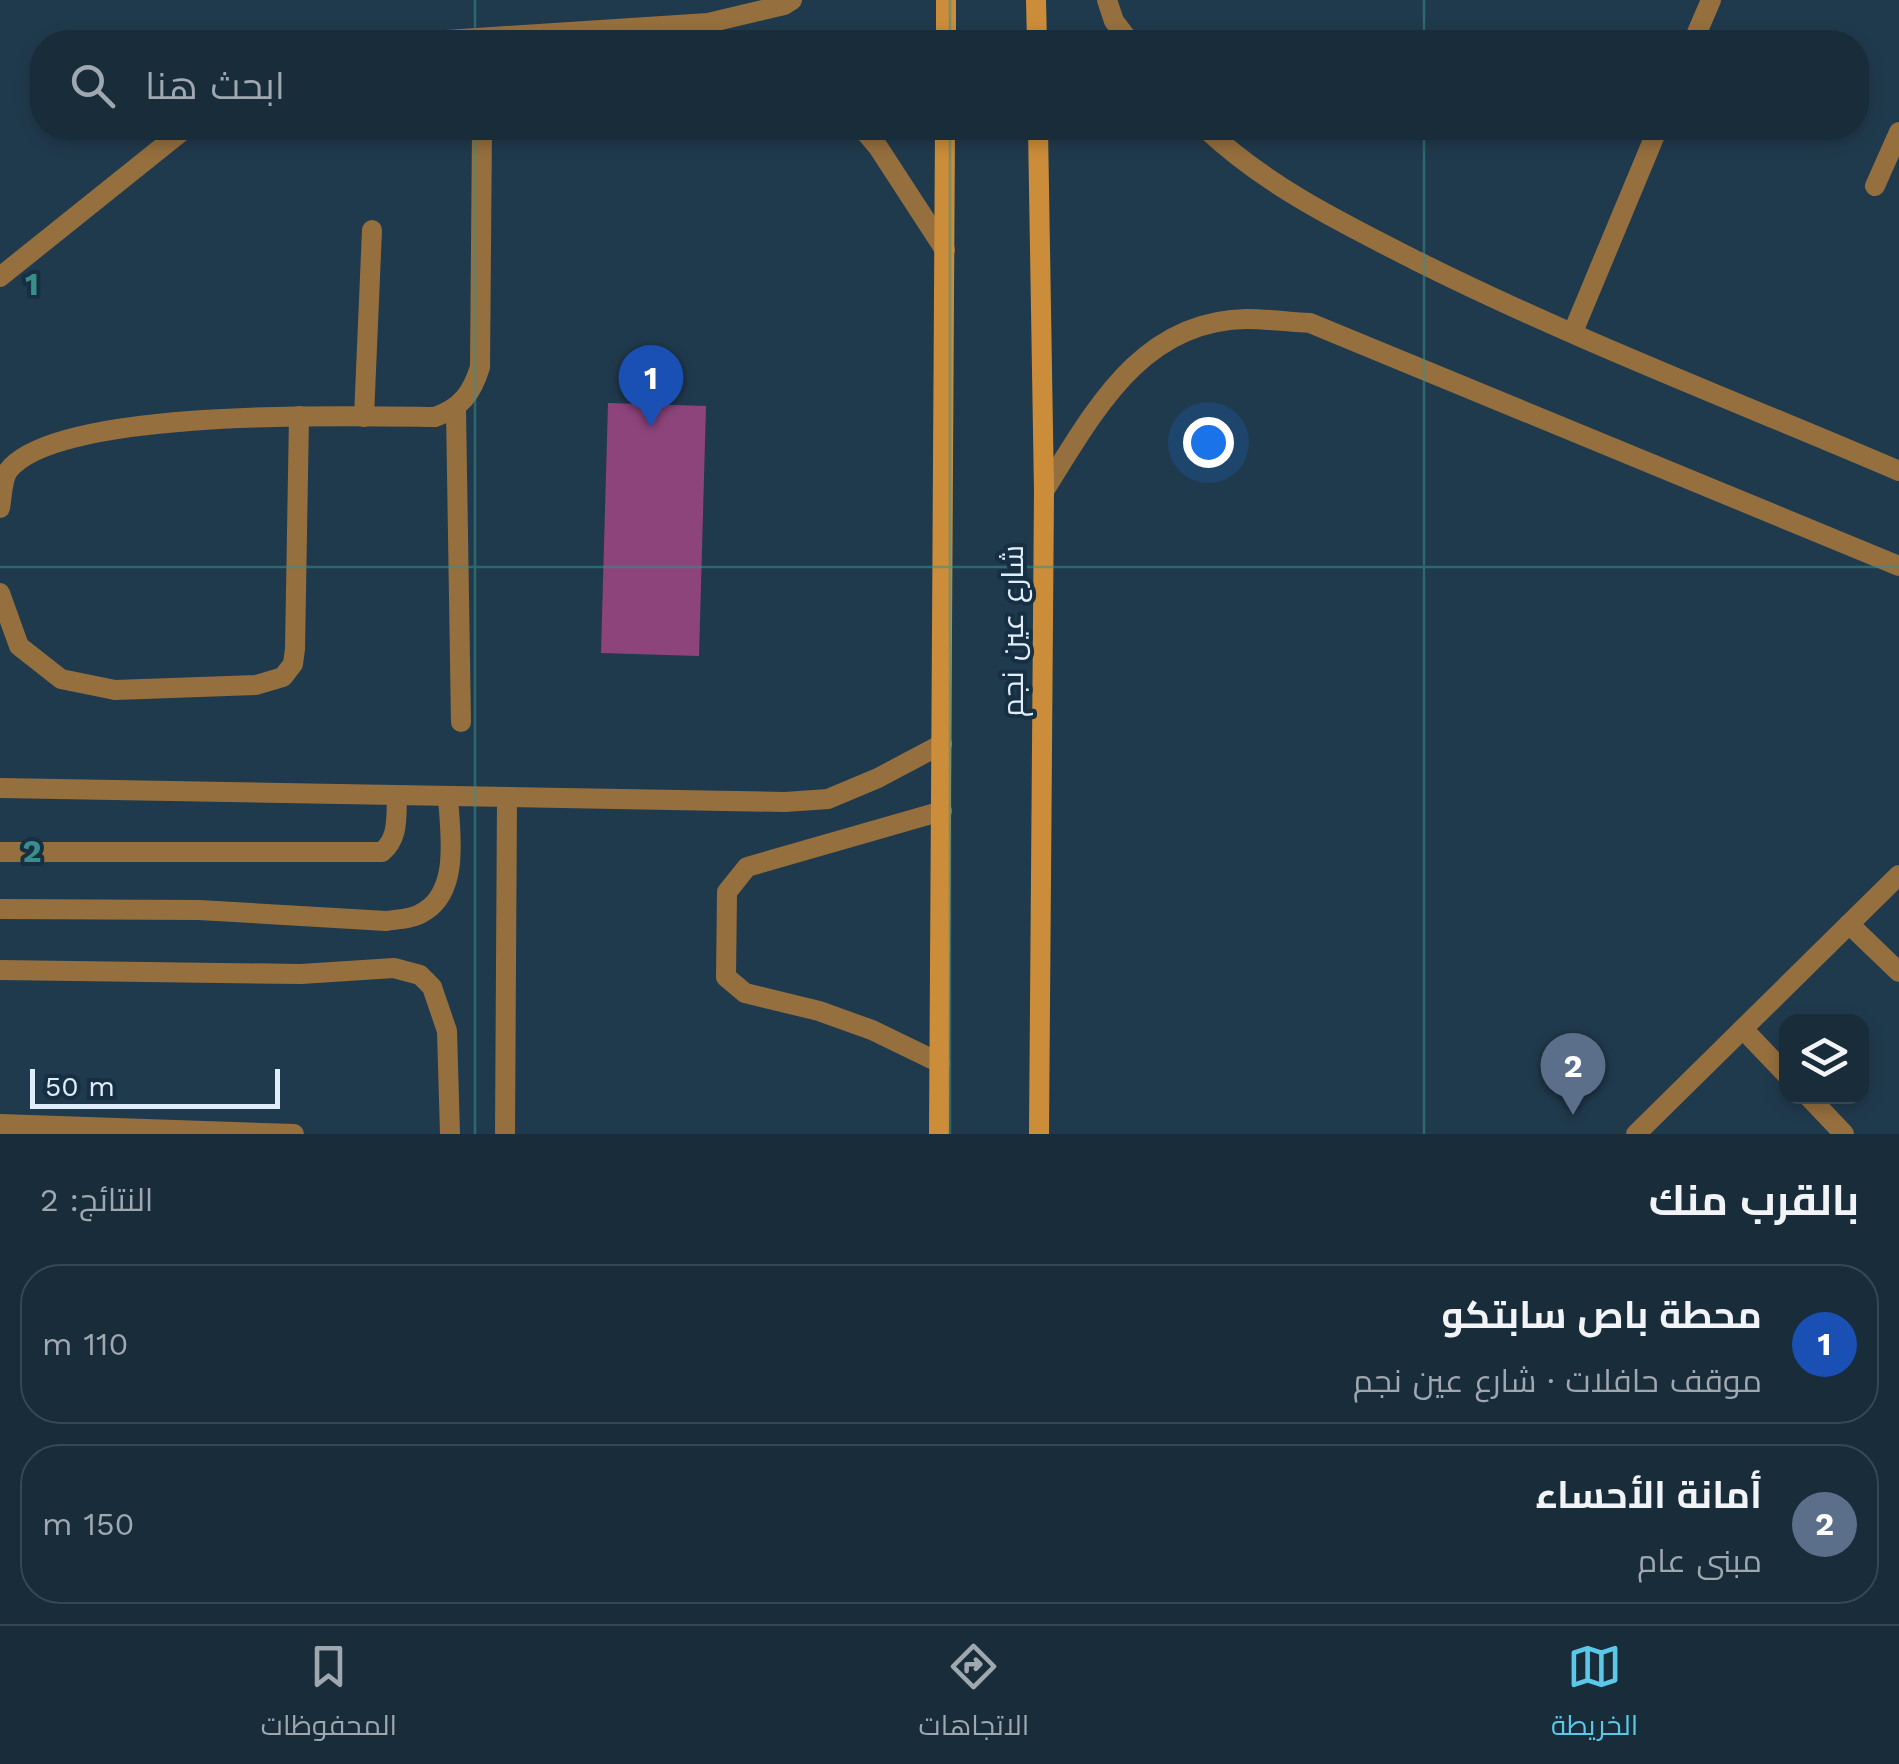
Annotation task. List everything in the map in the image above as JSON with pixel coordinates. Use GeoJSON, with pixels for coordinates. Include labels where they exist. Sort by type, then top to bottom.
{"type":"FeatureCollection","features":[{"type":"Feature","properties":{"kind":"main road"},"geometry":{"type":"LineString","coordinates":[[946,0],[946,30]]}},
{"type":"Feature","properties":{"kind":"main road"},"geometry":{"type":"LineString","coordinates":[[1036,0],[1037,30]]}},
{"type":"Feature","properties":{"kind":"main road"},"geometry":{"type":"LineString","coordinates":[[939,1134],[945,140]]}},
{"type":"Feature","properties":{"kind":"main road","name":"شارع عين نجم"},"geometry":{"type":"LineString","coordinates":[[1038,140],[1044,491],[1039,1134]]}},
{"type":"Feature","properties":{"kind":"street"},"geometry":{"type":"LineString","coordinates":[[611,30],[708,22],[792,0]]}},
{"type":"Feature","properties":{"kind":"street"},"geometry":{"type":"LineString","coordinates":[[1107,0],[1121,30]]}},
{"type":"Feature","properties":{"kind":"street"},"geometry":{"type":"LineString","coordinates":[[1698,30],[1711,0]]}},
{"type":"Feature","properties":{"kind":"street"},"geometry":{"type":"LineString","coordinates":[[1875,186],[1899,132]]}},
{"type":"Feature","properties":{"kind":"street"},"geometry":{"type":"LineString","coordinates":[[0,277],[171,140]]}},
{"type":"Feature","properties":{"kind":"street"},"geometry":{"type":"LineString","coordinates":[[0,508],[6,473],[24,457],[52,444],[131,428],[234,416],[435,417],[456,410],[474,387],[480,367],[482,140]]}},
{"type":"Feature","properties":{"kind":"street"},"geometry":{"type":"LineString","coordinates":[[873,140],[945,250]]}},
{"type":"Feature","properties":{"kind":"street"},"geometry":{"type":"LineString","coordinates":[[1218,140],[1308,206],[1492,298],[1899,471]]}},
{"type":"Feature","properties":{"kind":"street"},"geometry":{"type":"LineString","coordinates":[[1572,332],[1653,140]]}},
{"type":"Feature","properties":{"kind":"street"},"geometry":{"type":"LineString","coordinates":[[364,416],[372,230]]}},
{"type":"Feature","properties":{"kind":"street"},"geometry":{"type":"LineString","coordinates":[[1044,491],[1091,416],[1131,365],[1186,331],[1244,319],[1310,323],[1899,566]]}},
{"type":"Feature","properties":{"kind":"street"},"geometry":{"type":"LineString","coordinates":[[456,410],[461,722]]}},
{"type":"Feature","properties":{"kind":"street"},"geometry":{"type":"LineString","coordinates":[[0,593],[19,646],[61,679],[115,690],[256,685],[284,678],[293,664],[295,649],[299,416]]}},
{"type":"Feature","properties":{"kind":"street"},"geometry":{"type":"LineString","coordinates":[[0,788],[785,802],[828,798],[878,778],[942,744]]}},
{"type":"Feature","properties":{"kind":"street"},"geometry":{"type":"LineString","coordinates":[[0,852],[382,852],[395,835],[396,797]]}},
{"type":"Feature","properties":{"kind":"street"},"geometry":{"type":"LineString","coordinates":[[0,909],[200,910],[386,921],[414,917],[426,911],[444,887],[450,849],[448,798]]}},
{"type":"Feature","properties":{"kind":"street"},"geometry":{"type":"LineString","coordinates":[[505,1134],[507,799]]}},
{"type":"Feature","properties":{"kind":"street"},"geometry":{"type":"LineString","coordinates":[[940,1063],[872,1030],[819,1011],[744,993],[726,977],[724,937],[727,892],[747,866],[942,812]]}},
{"type":"Feature","properties":{"kind":"street"},"geometry":{"type":"LineString","coordinates":[[1636,1134],[1899,875]]}},
{"type":"Feature","properties":{"kind":"street"},"geometry":{"type":"LineString","coordinates":[[1849,924],[1899,972]]}},
{"type":"Feature","properties":{"kind":"street"},"geometry":{"type":"LineString","coordinates":[[0,970],[302,974],[394,968],[420,976],[432,987],[447,1031],[450,1134]]}},
{"type":"Feature","properties":{"kind":"street"},"geometry":{"type":"LineString","coordinates":[[1743,1029],[1779,1067]]}},
{"type":"Feature","properties":{"kind":"street"},"geometry":{"type":"LineString","coordinates":[[1816,1104],[1844,1134]]}},
{"type":"Feature","properties":{"kind":"street"},"geometry":{"type":"LineString","coordinates":[[0,1124],[294,1134]]}},
{"type":"Feature","properties":{"kind":"building"},"geometry":{"type":"Polygon","coordinates":[[[608,403],[706,406],[699,656],[601,653],[608,403]]]}},
{"type":"Feature","properties":{"kind":"place","name":"محطة باص سابتكو"},"geometry":{"type":"Point","coordinates":[651,427]}},
{"type":"Feature","properties":{"kind":"place","name":"أمانة الأحساء"},"geometry":{"type":"Point","coordinates":[1573,1115]}}]}
